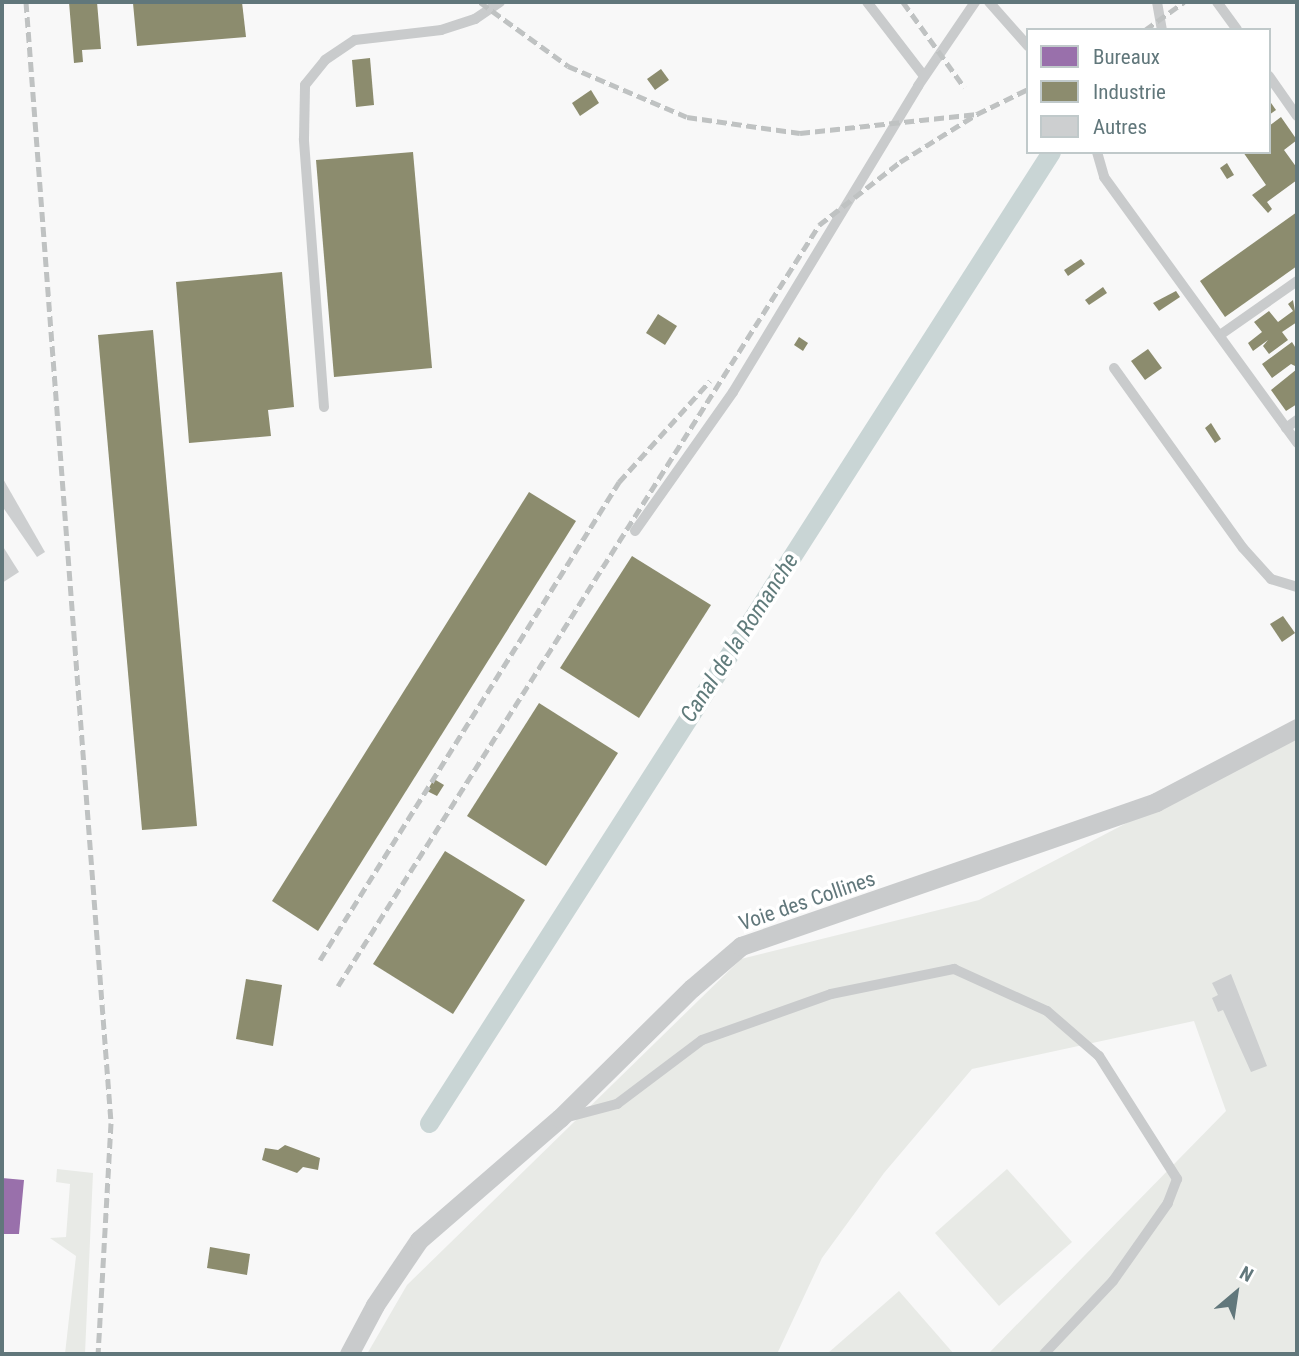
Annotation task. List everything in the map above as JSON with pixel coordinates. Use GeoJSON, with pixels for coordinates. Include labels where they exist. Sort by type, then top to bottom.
{"type":"FeatureCollection","features":[{"type":"Feature","properties":{"kind":"street","name":"Voie des Collines"},"geometry":{"type":"LineString","coordinates":[[349,1354],[375,1304],[419,1240],[560,1118],[692,988],[741,946],[1156,802],[1297,729]]}},
{"type":"Feature","properties":{"kind":"lane"},"geometry":{"type":"LineString","coordinates":[[324,407],[304,139],[305,85],[325,60],[355,40],[441,30],[475,19],[500,2]]}},
{"type":"Feature","properties":{"kind":"lane"},"geometry":{"type":"LineString","coordinates":[[867,2],[924,76]]}},
{"type":"Feature","properties":{"kind":"lane"},"geometry":{"type":"LineString","coordinates":[[635,531],[733,392],[924,76],[975,2]]}},
{"type":"Feature","properties":{"kind":"lane"},"geometry":{"type":"LineString","coordinates":[[989,2],[1026,44]]}},
{"type":"Feature","properties":{"kind":"lane"},"geometry":{"type":"LineString","coordinates":[[1157,2],[1163,28]]}},
{"type":"Feature","properties":{"kind":"lane"},"geometry":{"type":"LineString","coordinates":[[1217,2],[1236,28]]}},
{"type":"Feature","properties":{"kind":"lane"},"geometry":{"type":"LineString","coordinates":[[1271,79],[1297,116]]}},
{"type":"Feature","properties":{"kind":"lane"},"geometry":{"type":"LineString","coordinates":[[1098,154],[1104,177],[1297,443]]}},
{"type":"Feature","properties":{"kind":"lane"},"geometry":{"type":"LineString","coordinates":[[1220,335],[1297,281]]}},
{"type":"Feature","properties":{"kind":"lane"},"geometry":{"type":"LineString","coordinates":[[1114,368],[1243,548],[1272,579],[1297,587]]}},
{"type":"Feature","properties":{"kind":"lane"},"geometry":{"type":"LineString","coordinates":[[1286,428],[1297,421]]}},
{"type":"Feature","properties":{"kind":"lane"},"geometry":{"type":"LineString","coordinates":[[560,1118],[617,1104],[702,1040],[831,994],[954,969],[1047,1011],[1099,1056],[1177,1179],[1168,1203],[1113,1280],[1044,1354]]}},
{"type":"Feature","properties":{"kind":"shaded area"},"geometry":{"type":"Polygon","coordinates":[[[1297,734],[1297,1354],[988,1354],[1226,1111],[1194,1021],[972,1069],[884,1173],[822,1258],[777,1354],[367,1354],[407,1285],[741,959],[979,900],[1297,734]]]}},
{"type":"Feature","properties":{"kind":"shaded area"},"geometry":{"type":"Polygon","coordinates":[[[57,1169],[93,1173],[85,1354],[65,1354],[76,1256],[50,1238],[66,1237],[70,1184],[56,1182],[57,1169]]]}},
{"type":"Feature","properties":{"kind":"shaded area"},"geometry":{"type":"Polygon","coordinates":[[[1007,1169],[1072,1242],[999,1306],[935,1233],[1007,1169]]]}},
{"type":"Feature","properties":{"kind":"shaded area"},"geometry":{"type":"Polygon","coordinates":[[[899,1291],[954,1354],[828,1354],[828,1353],[899,1291]]]}},
{"type":"Feature","properties":{"kind":"building: Bureaux"},"geometry":{"type":"Polygon","coordinates":[[[2,1178],[24,1180],[19,1234],[2,1234],[2,1178]]]}},
{"type":"Feature","properties":{"kind":"building: Industrie"},"geometry":{"type":"Polygon","coordinates":[[[69,2],[97,2],[101,49],[82,50],[83,62],[74,63],[69,2]]]}},
{"type":"Feature","properties":{"kind":"building: Industrie"},"geometry":{"type":"Polygon","coordinates":[[[242,2],[246,37],[137,46],[133,3],[242,2]]]}},
{"type":"Feature","properties":{"kind":"building: Industrie"},"geometry":{"type":"Polygon","coordinates":[[[370,58],[374,105],[356,107],[352,60],[370,58]]]}},
{"type":"Feature","properties":{"kind":"building: Industrie"},"geometry":{"type":"Polygon","coordinates":[[[661,69],[669,80],[655,90],[647,79],[661,69]]]}},
{"type":"Feature","properties":{"kind":"building: Industrie"},"geometry":{"type":"Polygon","coordinates":[[[591,90],[599,103],[580,116],[572,103],[591,90]]]}},
{"type":"Feature","properties":{"kind":"building: Industrie"},"geometry":{"type":"Polygon","coordinates":[[[1281,117],[1297,140],[1284,150],[1297,168],[1297,180],[1267,202],[1272,209],[1268,213],[1252,195],[1266,185],[1244,154],[1271,154],[1271,124],[1281,117]]]}},
{"type":"Feature","properties":{"kind":"building: Industrie"},"geometry":{"type":"Polygon","coordinates":[[[413,152],[432,368],[334,377],[316,160],[413,152]]]}},
{"type":"Feature","properties":{"kind":"building: Industrie"},"geometry":{"type":"Polygon","coordinates":[[[1227,163],[1234,175],[1227,179],[1220,168],[1227,163]]]}},
{"type":"Feature","properties":{"kind":"building: Industrie"},"geometry":{"type":"Polygon","coordinates":[[[1297,212],[1297,266],[1225,317],[1200,281],[1297,212]]]}},
{"type":"Feature","properties":{"kind":"building: Industrie"},"geometry":{"type":"Polygon","coordinates":[[[1081,259],[1085,264],[1068,276],[1064,270],[1081,259]]]}},
{"type":"Feature","properties":{"kind":"building: Industrie"},"geometry":{"type":"Polygon","coordinates":[[[282,272],[294,407],[268,410],[271,436],[189,443],[176,282],[282,272]]]}},
{"type":"Feature","properties":{"kind":"building: Industrie"},"geometry":{"type":"Polygon","coordinates":[[[1103,287],[1107,293],[1089,305],[1085,300],[1103,287]]]}},
{"type":"Feature","properties":{"kind":"building: Industrie"},"geometry":{"type":"Polygon","coordinates":[[[1176,291],[1180,297],[1159,311],[1153,303],[1176,291]]]}},
{"type":"Feature","properties":{"kind":"building: Industrie"},"geometry":{"type":"Polygon","coordinates":[[[1293,300],[1297,322],[1282,332],[1288,340],[1269,354],[1263,346],[1268,340],[1253,351],[1248,343],[1262,332],[1254,322],[1269,311],[1278,322],[1293,311],[1288,304],[1293,300]]]}},
{"type":"Feature","properties":{"kind":"building: Industrie"},"geometry":{"type":"Polygon","coordinates":[[[658,314],[677,326],[665,345],[646,333],[658,314]]]}},
{"type":"Feature","properties":{"kind":"building: Industrie"},"geometry":{"type":"Polygon","coordinates":[[[153,330],[197,826],[142,830],[98,335],[153,330]]]}},
{"type":"Feature","properties":{"kind":"building: Industrie"},"geometry":{"type":"Polygon","coordinates":[[[799,337],[808,343],[803,351],[794,345],[799,337]]]}},
{"type":"Feature","properties":{"kind":"building: Industrie"},"geometry":{"type":"Polygon","coordinates":[[[1292,342],[1297,350],[1297,367],[1291,364],[1272,378],[1262,364],[1292,342]]]}},
{"type":"Feature","properties":{"kind":"building: Industrie"},"geometry":{"type":"Polygon","coordinates":[[[1148,349],[1162,368],[1145,380],[1131,361],[1148,349]]]}},
{"type":"Feature","properties":{"kind":"building: Industrie"},"geometry":{"type":"Polygon","coordinates":[[[1297,369],[1297,404],[1286,411],[1271,390],[1297,369]]]}},
{"type":"Feature","properties":{"kind":"building: Industrie"},"geometry":{"type":"Polygon","coordinates":[[[1211,423],[1221,439],[1215,443],[1205,428],[1211,423]]]}},
{"type":"Feature","properties":{"kind":"building: Industrie"},"geometry":{"type":"Polygon","coordinates":[[[529,492],[576,521],[318,931],[272,901],[529,492]]]}},
{"type":"Feature","properties":{"kind":"building: Industrie"},"geometry":{"type":"Polygon","coordinates":[[[632,556],[711,605],[639,718],[560,668],[632,556]]]}},
{"type":"Feature","properties":{"kind":"building: Industrie"},"geometry":{"type":"Polygon","coordinates":[[[1283,616],[1295,633],[1282,642],[1270,624],[1283,616]]]}},
{"type":"Feature","properties":{"kind":"building: Industrie"},"geometry":{"type":"Polygon","coordinates":[[[539,703],[618,753],[546,866],[467,816],[539,703]]]}},
{"type":"Feature","properties":{"kind":"building: Industrie"},"geometry":{"type":"Polygon","coordinates":[[[434,779],[444,785],[437,796],[427,791],[434,779]]]}},
{"type":"Feature","properties":{"kind":"building: Industrie"},"geometry":{"type":"Polygon","coordinates":[[[445,851],[525,900],[453,1014],[373,964],[445,851]]]}},
{"type":"Feature","properties":{"kind":"building: Industrie"},"geometry":{"type":"Polygon","coordinates":[[[246,979],[282,985],[273,1046],[236,1039],[246,979]]]}},
{"type":"Feature","properties":{"kind":"building: Industrie"},"geometry":{"type":"Polygon","coordinates":[[[285,1145],[320,1158],[318,1170],[303,1167],[297,1173],[262,1160],[265,1148],[278,1150],[285,1145]]]}},
{"type":"Feature","properties":{"kind":"building: Industrie"},"geometry":{"type":"Polygon","coordinates":[[[210,1247],[250,1254],[247,1275],[207,1268],[210,1247]]]}},
{"type":"Feature","properties":{"kind":"building: Autres"},"geometry":{"type":"Polygon","coordinates":[[[2,477],[45,552],[37,557],[2,506],[2,477]]]}},
{"type":"Feature","properties":{"kind":"building: Autres"},"geometry":{"type":"Polygon","coordinates":[[[2,545],[19,572],[2,583],[2,545]]]}},
{"type":"Feature","properties":{"kind":"building: Autres"},"geometry":{"type":"Polygon","coordinates":[[[1231,974],[1267,1066],[1251,1072],[1223,1010],[1218,1012],[1212,998],[1218,995],[1212,983],[1231,974]]]}},
{"type":"Feature","properties":{"kind":"waterway","name":"Canal de la Romanche"},"geometry":{"type":"LineString","coordinates":[[429,1123],[1050,154]]}},
{"type":"Feature","properties":{"kind":"railway"},"geometry":{"type":"LineString","coordinates":[[26,2],[111,1123],[98,1354]]}},
{"type":"Feature","properties":{"kind":"railway"},"geometry":{"type":"LineString","coordinates":[[480,2],[568,66],[687,117],[800,133],[977,114],[1026,90]]}},
{"type":"Feature","properties":{"kind":"railway"},"geometry":{"type":"LineString","coordinates":[[903,2],[964,87]]}},
{"type":"Feature","properties":{"kind":"railway"},"geometry":{"type":"LineString","coordinates":[[1148,28],[1184,2]]}},
{"type":"Feature","properties":{"kind":"railway"},"geometry":{"type":"LineString","coordinates":[[338,986],[819,225],[900,162],[977,114]]}},
{"type":"Feature","properties":{"kind":"railway"},"geometry":{"type":"LineString","coordinates":[[320,960],[619,482],[710,381]]}}]}
